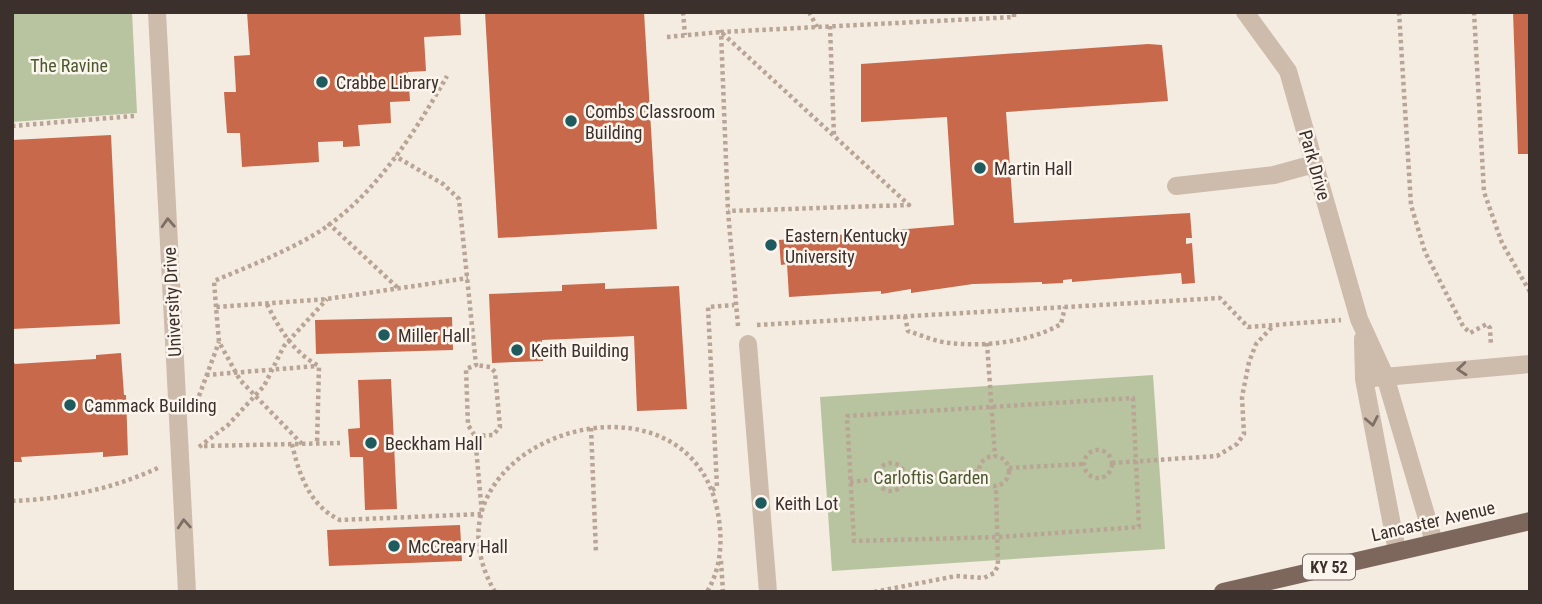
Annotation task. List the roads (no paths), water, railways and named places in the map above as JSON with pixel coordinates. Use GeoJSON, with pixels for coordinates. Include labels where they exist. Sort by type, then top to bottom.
{"type":"FeatureCollection","features":[{"type":"Feature","properties":{"kind":"main road","name":"Lancaster Avenue"},"geometry":{"type":"LineString","coordinates":[[1223,592],[1530,521]]}},
{"type":"Feature","properties":{"kind":"street","name":"University Drive"},"geometry":{"type":"LineString","coordinates":[[157,12],[187,592]]}},
{"type":"Feature","properties":{"kind":"street","name":"Park Drive"},"geometry":{"type":"LineString","coordinates":[[1245,12],[1288,71],[1361,324],[1385,376],[1434,542]]}},
{"type":"Feature","properties":{"kind":"street"},"geometry":{"type":"LineString","coordinates":[[1176,186],[1274,175],[1314,164]]}},
{"type":"Feature","properties":{"kind":"street","name":"Park Drive"},"geometry":{"type":"LineString","coordinates":[[1361,324],[1364,379],[1397,551]]}},
{"type":"Feature","properties":{"kind":"street"},"geometry":{"type":"LineString","coordinates":[[748,344],[768,592]]}},
{"type":"Feature","properties":{"kind":"street"},"geometry":{"type":"LineString","coordinates":[[1364,379],[1530,364]]}},
{"type":"Feature","properties":{"kind":"place","name":"Crabbe Library"},"geometry":{"type":"Point","coordinates":[322,82]}},
{"type":"Feature","properties":{"kind":"place","name":"Combs Classroom Building"},"geometry":{"type":"Point","coordinates":[571,121]}},
{"type":"Feature","properties":{"kind":"place","name":"Martin Hall"},"geometry":{"type":"Point","coordinates":[980,168]}},
{"type":"Feature","properties":{"kind":"place","name":"Eastern Kentucky University"},"geometry":{"type":"Point","coordinates":[771,245]}},
{"type":"Feature","properties":{"kind":"place","name":"Miller Hall"},"geometry":{"type":"Point","coordinates":[384,335]}},
{"type":"Feature","properties":{"kind":"place","name":"Keith Building"},"geometry":{"type":"Point","coordinates":[517,350]}},
{"type":"Feature","properties":{"kind":"place","name":"Cammack Building"},"geometry":{"type":"Point","coordinates":[70,405]}},
{"type":"Feature","properties":{"kind":"place","name":"Beckham Hall"},"geometry":{"type":"Point","coordinates":[371,443]}},
{"type":"Feature","properties":{"kind":"place","name":"Keith Lot"},"geometry":{"type":"Point","coordinates":[761,503]}},
{"type":"Feature","properties":{"kind":"place","name":"McCreary Hall"},"geometry":{"type":"Point","coordinates":[394,546]}},
{"type":"Feature","properties":{"kind":"park label","name":"The Ravine"},"geometry":{"type":"Point","coordinates":[69,65]}},
{"type":"Feature","properties":{"kind":"park label","name":"Carloftis Garden"},"geometry":{"type":"Point","coordinates":[931,477]}}]}
